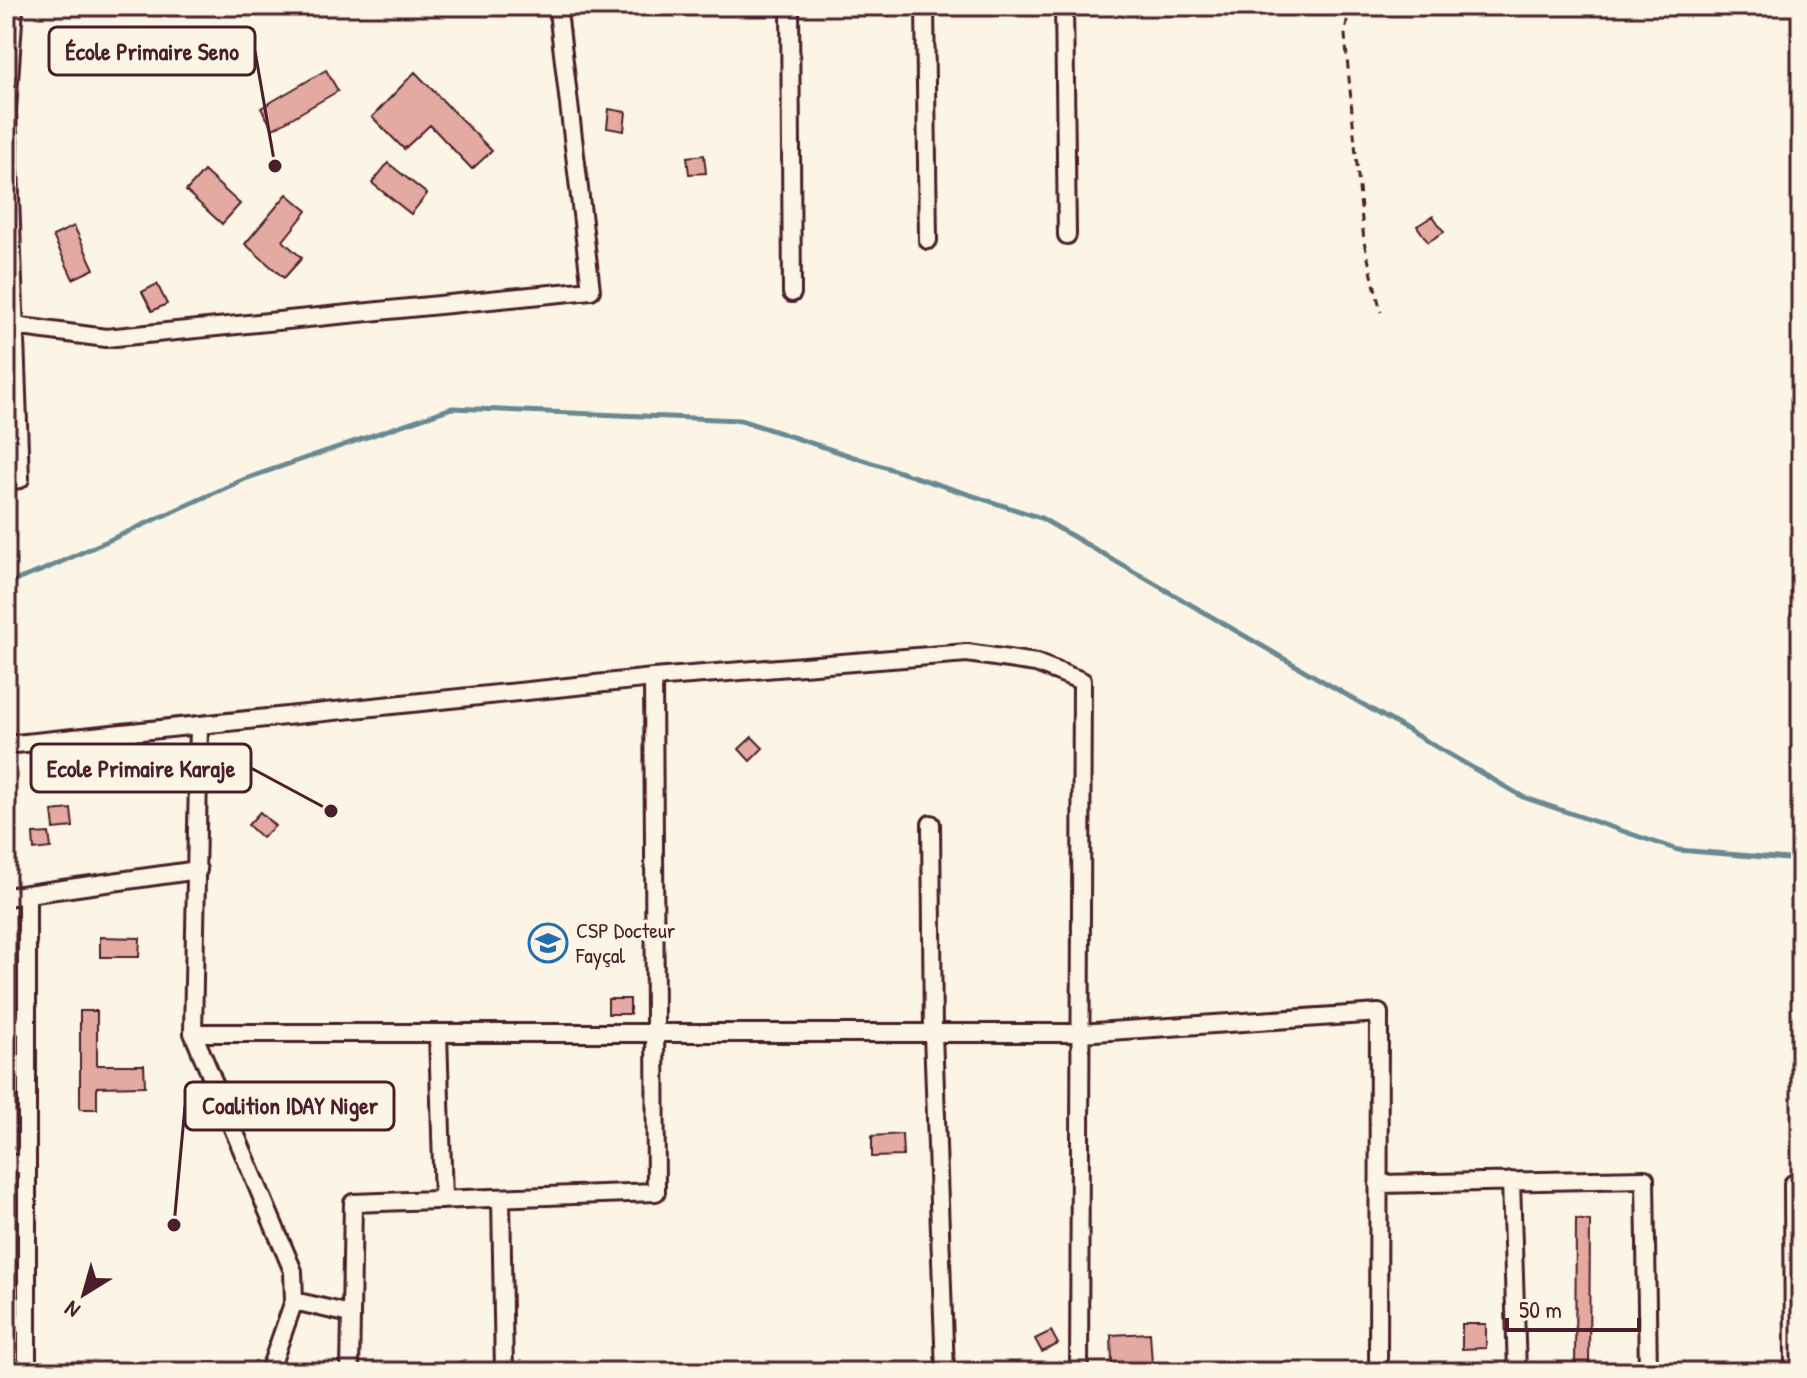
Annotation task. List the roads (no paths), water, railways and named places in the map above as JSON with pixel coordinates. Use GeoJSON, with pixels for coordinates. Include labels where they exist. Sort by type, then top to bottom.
{"type":"FeatureCollection","features":[{"type":"Feature","properties":{"kind":"street"},"geometry":{"type":"LineString","coordinates":[[6,481],[20,479],[7,111],[14,6]]}},
{"type":"Feature","properties":{"kind":"street"},"geometry":{"type":"LineString","coordinates":[[14,326],[106,338],[591,290],[558,11],[554,6]]}},
{"type":"Feature","properties":{"kind":"street"},"geometry":{"type":"LineString","coordinates":[[790,6],[792,293]]}},
{"type":"Feature","properties":{"kind":"street"},"geometry":{"type":"LineString","coordinates":[[925,6],[928,240]]}},
{"type":"Feature","properties":{"kind":"street"},"geometry":{"type":"LineString","coordinates":[[1064,6],[1067,235]]}},
{"type":"Feature","properties":{"kind":"street"},"geometry":{"type":"LineString","coordinates":[[6,745],[653,678],[967,653],[1036,663],[1082,681],[1079,1372]]}},
{"type":"Feature","properties":{"kind":"street"},"geometry":{"type":"LineString","coordinates":[[350,1372],[353,1203],[656,1192],[653,678]]}},
{"type":"Feature","properties":{"kind":"street"},"geometry":{"type":"LineString","coordinates":[[199,725],[193,1033],[293,1271],[294,1301],[269,1372]]}},
{"type":"Feature","properties":{"kind":"street"},"geometry":{"type":"LineString","coordinates":[[931,824],[933,1033],[945,1372]]}},
{"type":"Feature","properties":{"kind":"street"},"geometry":{"type":"LineString","coordinates":[[6,897],[198,870]]}},
{"type":"Feature","properties":{"kind":"street"},"geometry":{"type":"LineString","coordinates":[[27,894],[27,1372]]}},
{"type":"Feature","properties":{"kind":"street"},"geometry":{"type":"LineString","coordinates":[[193,1033],[1080,1033],[1379,1013],[1378,1372]]}},
{"type":"Feature","properties":{"kind":"street"},"geometry":{"type":"LineString","coordinates":[[6,1025],[27,1026]]}},
{"type":"Feature","properties":{"kind":"street"},"geometry":{"type":"LineString","coordinates":[[438,1033],[443,1200]]}},
{"type":"Feature","properties":{"kind":"street"},"geometry":{"type":"LineString","coordinates":[[6,1163],[27,1165]]}},
{"type":"Feature","properties":{"kind":"street"},"geometry":{"type":"LineString","coordinates":[[1378,1184],[1645,1179],[1648,1372]]}},
{"type":"Feature","properties":{"kind":"street"},"geometry":{"type":"LineString","coordinates":[[1511,1181],[1517,1372]]}},
{"type":"Feature","properties":{"kind":"street"},"geometry":{"type":"LineString","coordinates":[[1793,1184],[1794,1372]]}},
{"type":"Feature","properties":{"kind":"street"},"geometry":{"type":"LineString","coordinates":[[501,1198],[504,1372]]}},
{"type":"Feature","properties":{"kind":"street"},"geometry":{"type":"LineString","coordinates":[[294,1301],[350,1314]]}},
{"type":"Feature","properties":{"kind":"street"},"geometry":{"type":"LineString","coordinates":[[6,1325],[27,1322]]}},
{"type":"Feature","properties":{"kind":"waterway"},"geometry":{"type":"LineString","coordinates":[[6,584],[245,479],[452,408],[740,420],[1041,518],[1523,797],[1678,850],[1801,860]]}},
{"type":"Feature","properties":{"kind":"place","name":"École Primaire Seno"},"geometry":{"type":"Point","coordinates":[275,166]}},
{"type":"Feature","properties":{"kind":"place","name":"Ecole Primaire Karaje"},"geometry":{"type":"Point","coordinates":[331,811]}},
{"type":"Feature","properties":{"kind":"place","name":"CSP Docteur Fayçal"},"geometry":{"type":"Point","coordinates":[548,943]}},
{"type":"Feature","properties":{"kind":"place","name":"Coalition IDAY Niger"},"geometry":{"type":"Point","coordinates":[174,1225]}}]}
